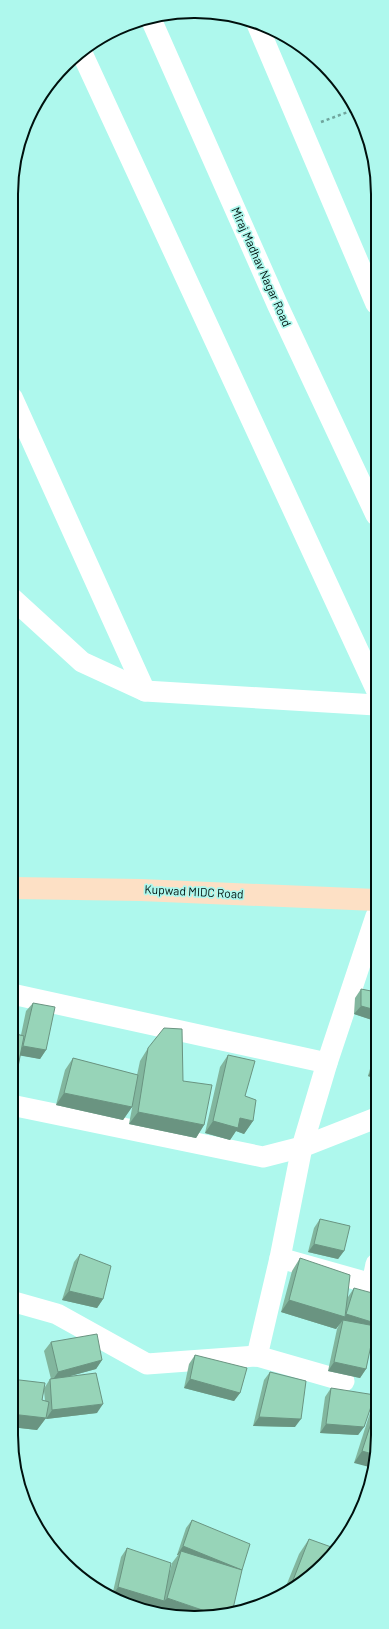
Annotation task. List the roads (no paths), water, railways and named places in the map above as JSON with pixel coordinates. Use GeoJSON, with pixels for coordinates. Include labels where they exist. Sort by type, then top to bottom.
{"type":"FeatureCollection","features":[{"type":"Feature","properties":{"kind":"main road","name":"Kupwad MIDC Road"},"geometry":{"type":"LineString","coordinates":[[18,888],[141,890],[371,900]]}},
{"type":"Feature","properties":{"kind":"street","name":"Miraj Madhav Nagar Road"},"geometry":{"type":"LineString","coordinates":[[153,23],[278,306],[371,504]]}},
{"type":"Feature","properties":{"kind":"street"},"geometry":{"type":"LineString","coordinates":[[260,30],[371,292]]}},
{"type":"Feature","properties":{"kind":"street"},"geometry":{"type":"LineString","coordinates":[[84,57],[371,678]]}},
{"type":"Feature","properties":{"kind":"street"},"geometry":{"type":"LineString","coordinates":[[18,410],[145,691]]}},
{"type":"Feature","properties":{"kind":"street"},"geometry":{"type":"LineString","coordinates":[[18,603],[82,662],[145,691],[371,705]]}},
{"type":"Feature","properties":{"kind":"street"},"geometry":{"type":"LineString","coordinates":[[257,1356],[280,1258],[302,1147],[327,1064],[371,931]]}},
{"type":"Feature","properties":{"kind":"street"},"geometry":{"type":"LineString","coordinates":[[18,995],[327,1064]]}},
{"type":"Feature","properties":{"kind":"street"},"geometry":{"type":"LineString","coordinates":[[18,1106],[263,1157],[302,1147],[371,1120]]}},
{"type":"Feature","properties":{"kind":"street"},"geometry":{"type":"LineString","coordinates":[[280,1258],[371,1284]]}},
{"type":"Feature","properties":{"kind":"street"},"geometry":{"type":"LineString","coordinates":[[18,1303],[57,1314],[147,1364],[257,1356],[344,1380]]}}]}
